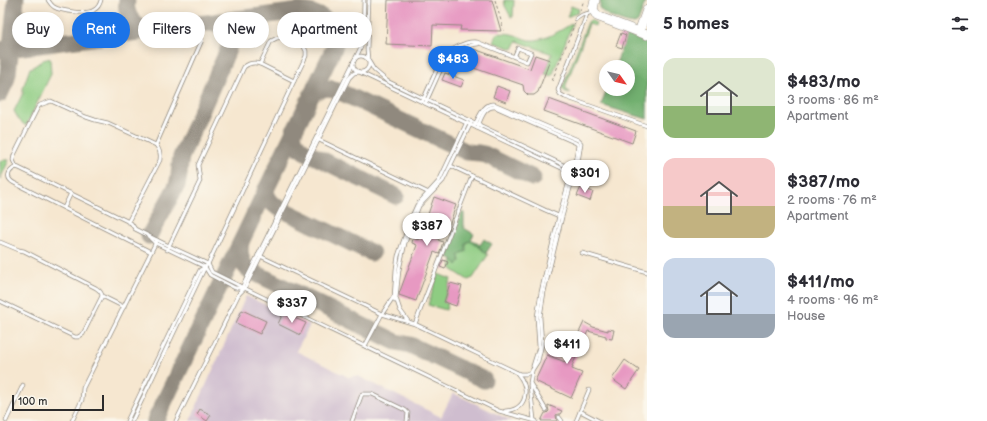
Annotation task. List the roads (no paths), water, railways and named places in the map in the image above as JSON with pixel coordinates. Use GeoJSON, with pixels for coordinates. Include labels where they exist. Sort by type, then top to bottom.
{"type":"FeatureCollection","features":[{"type":"Feature","properties":{"kind":"main road"},"geometry":{"type":"LineString","coordinates":[[595,0],[590,13],[643,34],[646,15]]}},
{"type":"Feature","properties":{"kind":"lane"},"geometry":{"type":"LineString","coordinates":[[48,0],[56,8],[84,13],[89,13],[94,10],[99,6],[101,0]]}},
{"type":"Feature","properties":{"kind":"lane"},"geometry":{"type":"LineString","coordinates":[[176,421],[317,139],[361,46],[363,40],[364,0]]}},
{"type":"Feature","properties":{"kind":"lane"},"geometry":{"type":"LineString","coordinates":[[317,139],[350,78],[355,73],[364,72],[369,66],[369,0]]}},
{"type":"Feature","properties":{"kind":"lane"},"geometry":{"type":"LineString","coordinates":[[576,19],[582,15],[590,13]]}},
{"type":"Feature","properties":{"kind":"lane"},"geometry":{"type":"LineString","coordinates":[[590,13],[558,90],[560,94],[565,98],[647,126]]}},
{"type":"Feature","properties":{"kind":"lane"},"geometry":{"type":"LineString","coordinates":[[127,421],[200,270],[208,264],[306,56],[306,51],[303,45],[284,37],[277,38],[271,41],[260,64]]}},
{"type":"Feature","properties":{"kind":"lane"},"geometry":{"type":"LineString","coordinates":[[425,101],[446,58],[451,54],[469,46],[480,44],[527,62],[531,53],[518,48],[514,57]]}},
{"type":"Feature","properties":{"kind":"lane"},"geometry":{"type":"LineString","coordinates":[[156,145],[198,48]]}},
{"type":"Feature","properties":{"kind":"lane"},"geometry":{"type":"LineString","coordinates":[[425,101],[383,79],[374,70],[366,58],[358,56],[354,60],[353,67],[355,70],[425,101],[573,171]]}},
{"type":"Feature","properties":{"kind":"lane"},"geometry":{"type":"LineString","coordinates":[[168,248],[200,182],[198,165],[244,67],[248,64],[260,64],[294,81]]}},
{"type":"Feature","properties":{"kind":"lane"},"geometry":{"type":"LineString","coordinates":[[128,222],[160,160],[160,149],[156,145],[111,124],[86,117],[51,100],[40,105],[14,155],[13,160],[16,167],[71,193],[128,222],[131,223],[135,229],[205,267],[210,275],[235,288],[243,288]]}},
{"type":"Feature","properties":{"kind":"lane"},"geometry":{"type":"LineString","coordinates":[[409,321],[400,310],[394,298],[398,256],[416,205],[444,181],[475,125],[487,108],[495,107],[576,143],[578,145],[578,149],[573,171],[541,292],[537,317],[539,346],[530,383],[520,405],[513,410],[499,411]]}},
{"type":"Feature","properties":{"kind":"lane"},"geometry":{"type":"LineString","coordinates":[[400,310],[396,298],[405,244],[419,206],[439,181],[468,121]]}},
{"type":"Feature","properties":{"kind":"lane"},"geometry":{"type":"LineString","coordinates":[[317,139],[429,194]]}},
{"type":"Feature","properties":{"kind":"lane"},"geometry":{"type":"LineString","coordinates":[[451,166],[561,217]]}},
{"type":"Feature","properties":{"kind":"lane"},"geometry":{"type":"LineString","coordinates":[[16,167],[10,172],[8,177],[9,181],[151,252]]}},
{"type":"Feature","properties":{"kind":"lane"},"geometry":{"type":"LineString","coordinates":[[415,324],[472,176]]}},
{"type":"Feature","properties":{"kind":"lane"},"geometry":{"type":"LineString","coordinates":[[64,208],[71,193]]}},
{"type":"Feature","properties":{"kind":"lane"},"geometry":{"type":"LineString","coordinates":[[149,236],[155,244],[208,264],[212,272],[243,288],[499,411],[535,420],[530,383]]}},
{"type":"Feature","properties":{"kind":"lane"},"geometry":{"type":"LineString","coordinates":[[72,421],[82,400],[83,391],[87,381],[157,240]]}},
{"type":"Feature","properties":{"kind":"lane"},"geometry":{"type":"LineString","coordinates":[[0,242],[24,251],[96,288],[101,292],[102,296],[124,307]]}},
{"type":"Feature","properties":{"kind":"lane"},"geometry":{"type":"LineString","coordinates":[[582,253],[647,272]]}},
{"type":"Feature","properties":{"kind":"lane"},"geometry":{"type":"LineString","coordinates":[[259,256],[382,314],[409,321],[516,372],[523,374],[532,371]]}},
{"type":"Feature","properties":{"kind":"lane"},"geometry":{"type":"LineString","coordinates":[[132,421],[205,267]]}},
{"type":"Feature","properties":{"kind":"lane"},"geometry":{"type":"LineString","coordinates":[[364,346],[382,314],[394,298],[397,290]]}},
{"type":"Feature","properties":{"kind":"lane"},"geometry":{"type":"LineString","coordinates":[[0,301],[78,338],[83,334],[102,296]]}},
{"type":"Feature","properties":{"kind":"lane"},"geometry":{"type":"LineString","coordinates":[[516,372],[522,378],[525,386],[526,392],[524,397]]}},
{"type":"Feature","properties":{"kind":"lane"},"geometry":{"type":"LineString","coordinates":[[530,383],[546,410]]}},
{"type":"Feature","properties":{"kind":"lane"},"geometry":{"type":"LineString","coordinates":[[6,421],[23,385]]}},
{"type":"Feature","properties":{"kind":"lane"},"geometry":{"type":"LineString","coordinates":[[576,421],[589,390]]}},
{"type":"Feature","properties":{"kind":"lane"},"geometry":{"type":"LineString","coordinates":[[352,421],[362,394],[372,394],[405,410],[408,413],[407,421]]}},
{"type":"Feature","properties":{"kind":"lane"},"geometry":{"type":"LineString","coordinates":[[580,411],[599,421]]}},
{"type":"Feature","properties":{"kind":"lane"},"geometry":{"type":"LineString","coordinates":[[559,417],[562,421]]}}]}
